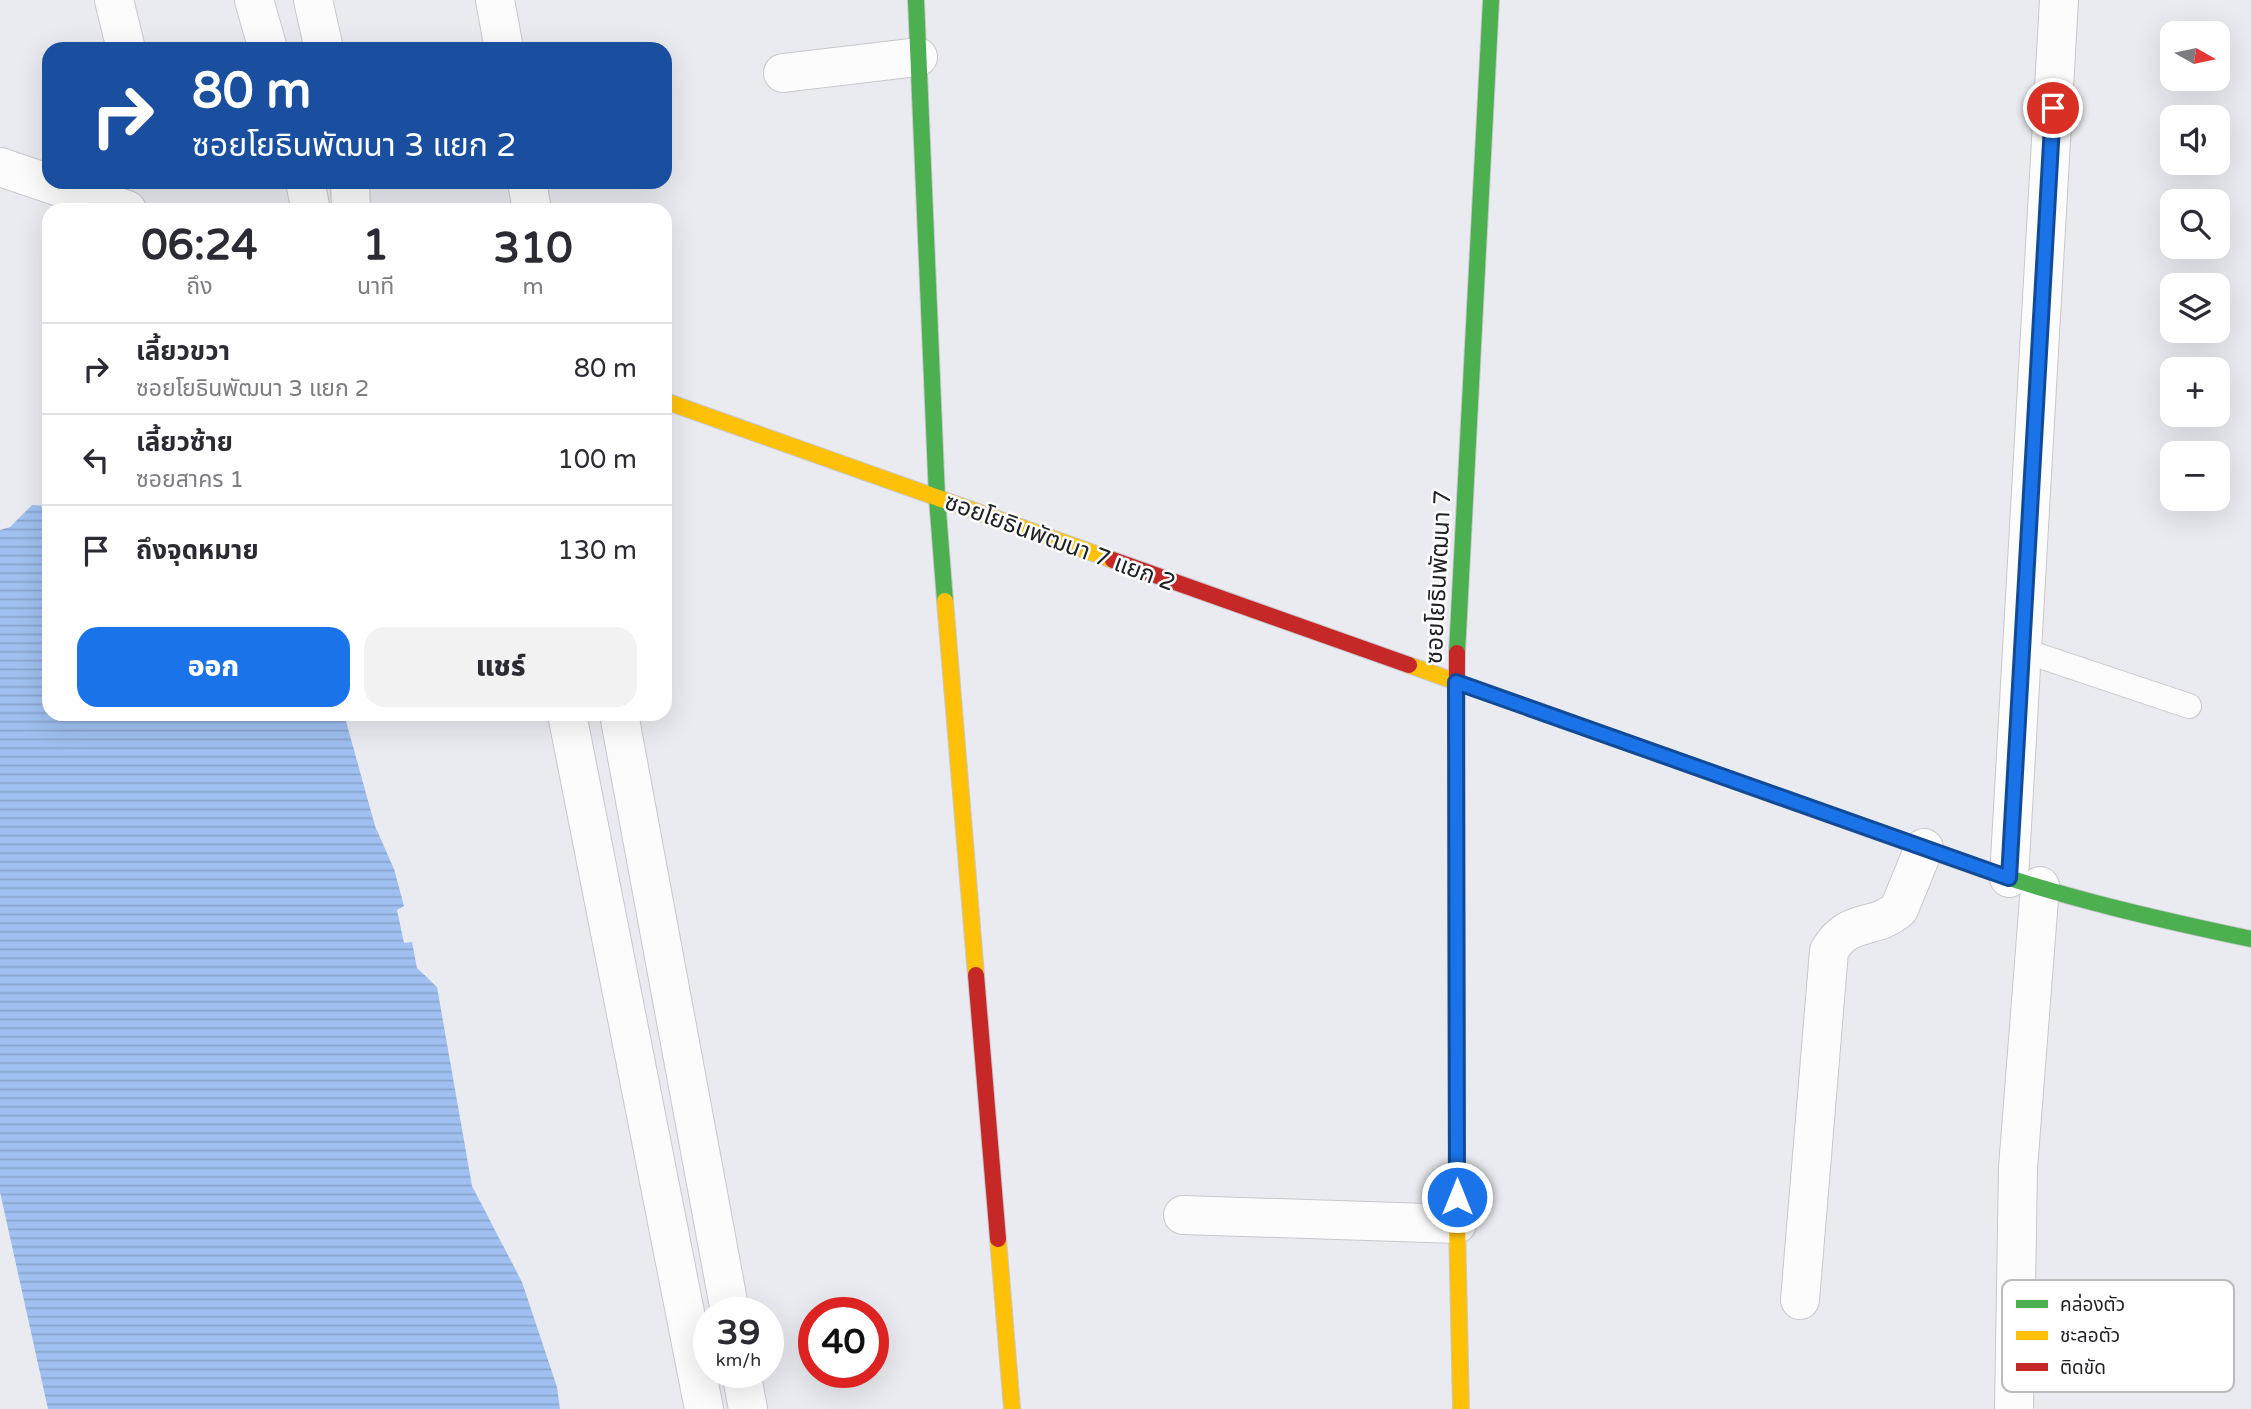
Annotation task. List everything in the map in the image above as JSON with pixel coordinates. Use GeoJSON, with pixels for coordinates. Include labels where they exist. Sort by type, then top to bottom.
{"type":"FeatureCollection","features":[{"type":"Feature","properties":{"kind":"street"},"geometry":{"type":"LineString","coordinates":[[114,0],[124,42]]}},
{"type":"Feature","properties":{"kind":"street"},"geometry":{"type":"LineString","coordinates":[[254,0],[266,42]]}},
{"type":"Feature","properties":{"kind":"street"},"geometry":{"type":"LineString","coordinates":[[313,0],[322,42]]}},
{"type":"Feature","properties":{"kind":"street"},"geometry":{"type":"LineString","coordinates":[[495,0],[503,42]]}},
{"type":"Feature","properties":{"kind":"street"},"geometry":{"type":"LineString","coordinates":[[916,0],[937,498],[1012,1409]]}},
{"type":"Feature","properties":{"kind":"street","name":"ซอยโยธินพัฒนา 7"},"geometry":{"type":"LineString","coordinates":[[1461,1409],[1457,1224],[1456,682],[1491,0]]}},
{"type":"Feature","properties":{"kind":"street"},"geometry":{"type":"LineString","coordinates":[[2016,1280],[2024,882],[2022,650],[2059,0]]}},
{"type":"Feature","properties":{"kind":"street"},"geometry":{"type":"LineString","coordinates":[[783,73],[918,57]]}},
{"type":"Feature","properties":{"kind":"street"},"geometry":{"type":"LineString","coordinates":[[0,167],[42,181]]}},
{"type":"Feature","properties":{"kind":"street"},"geometry":{"type":"LineString","coordinates":[[65,189],[106,203]]}},
{"type":"Feature","properties":{"kind":"street","name":"ซอยโยธินพัฒนา 7 แยก 2"},"geometry":{"type":"LineString","coordinates":[[672,403],[2024,882],[2166,921],[2251,939]]}},
{"type":"Feature","properties":{"kind":"street"},"geometry":{"type":"LineString","coordinates":[[568,721],[704,1409]]}},
{"type":"Feature","properties":{"kind":"street"},"geometry":{"type":"LineString","coordinates":[[620,721],[727,1297]]}},
{"type":"Feature","properties":{"kind":"street"},"geometry":{"type":"LineString","coordinates":[[1800,1300],[1829,951],[1837,938],[1851,929],[1891,916],[1899,909],[1924,848]]}},
{"type":"Feature","properties":{"kind":"street"},"geometry":{"type":"LineString","coordinates":[[1183,1215],[1457,1224]]}},
{"type":"Feature","properties":{"kind":"street"},"geometry":{"type":"LineString","coordinates":[[744,1388],[748,1409]]}},
{"type":"Feature","properties":{"kind":"lane"},"geometry":{"type":"LineString","coordinates":[[2022,650],[2189,706]]}},
{"type":"Feature","properties":{"kind":"water"},"geometry":{"type":"Polygon","coordinates":[[[32,505],[42,506],[42,721],[346,721],[375,826],[394,869],[404,906],[397,910],[404,943],[412,942],[417,968],[437,987],[472,1186],[522,1282],[557,1387],[560,1409],[48,1409],[0,1192],[0,530],[10,527],[32,505]]]}},
{"type":"Feature","properties":{"kind":"traffic: fast"},"geometry":{"type":"LineString","coordinates":[[916,0],[937,498],[945,601]]}},
{"type":"Feature","properties":{"kind":"traffic: fast"},"geometry":{"type":"LineString","coordinates":[[1457,653],[1491,0]]}},
{"type":"Feature","properties":{"kind":"traffic: fast"},"geometry":{"type":"LineString","coordinates":[[1982,869],[2115,908],[2251,939]]}},
{"type":"Feature","properties":{"kind":"traffic: slow"},"geometry":{"type":"LineString","coordinates":[[672,403],[1113,560]]}},
{"type":"Feature","properties":{"kind":"traffic: slow"},"geometry":{"type":"LineString","coordinates":[[945,601],[976,975]]}},
{"type":"Feature","properties":{"kind":"traffic: slow"},"geometry":{"type":"LineString","coordinates":[[1409,665],[1982,869]]}},
{"type":"Feature","properties":{"kind":"traffic: slow"},"geometry":{"type":"LineString","coordinates":[[1456,890],[1457,1224],[1461,1409]]}},
{"type":"Feature","properties":{"kind":"traffic: slow"},"geometry":{"type":"LineString","coordinates":[[998,1239],[1012,1409]]}},
{"type":"Feature","properties":{"kind":"traffic: jam"},"geometry":{"type":"LineString","coordinates":[[1113,560],[1409,665]]}},
{"type":"Feature","properties":{"kind":"traffic: jam"},"geometry":{"type":"LineString","coordinates":[[1456,890],[1457,653]]}},
{"type":"Feature","properties":{"kind":"traffic: jam"},"geometry":{"type":"LineString","coordinates":[[976,975],[998,1239]]}},
{"type":"Feature","properties":{"kind":"route"},"geometry":{"type":"LineString","coordinates":[[1457,1197],[1456,682],[2009,878],[2053,108]]}}]}
